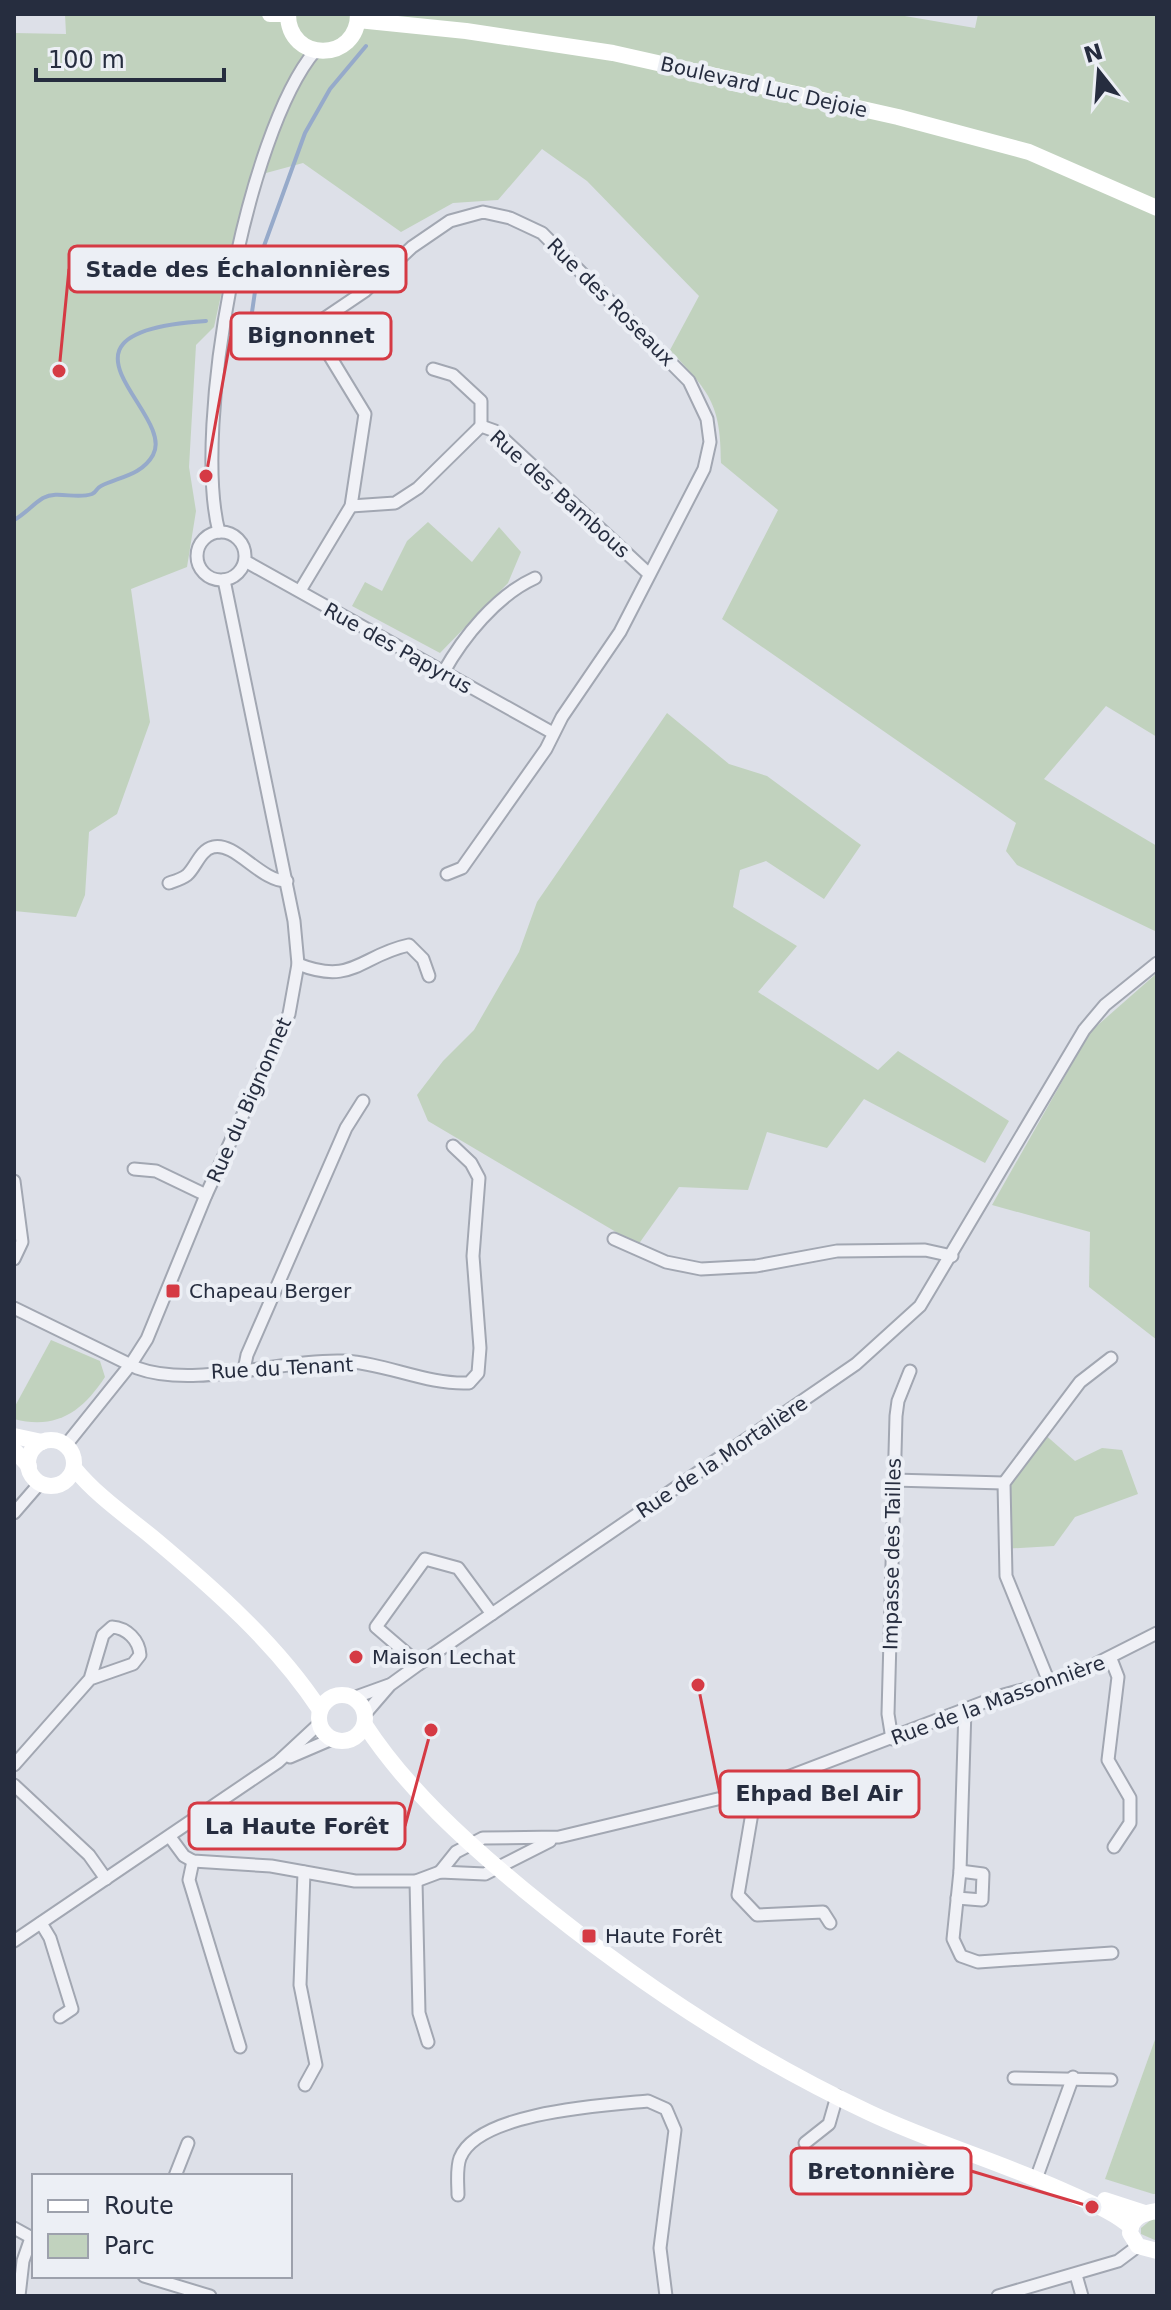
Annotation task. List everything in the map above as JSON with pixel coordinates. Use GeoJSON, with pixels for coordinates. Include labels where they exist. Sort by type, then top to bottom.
{"type":"FeatureCollection","features":[{"type":"Feature","properties":{"kind":"street"},"geometry":{"type":"LineString","coordinates":[[270,14],[288,14],[294,36],[315,51]]}},
{"type":"Feature","properties":{"kind":"street"},"geometry":{"type":"LineString","coordinates":[[219,532],[215,516],[213,424],[225,312],[265,157],[304,65],[315,51],[342,46],[354,33],[358,17]]}},
{"type":"Feature","properties":{"kind":"street","name":"Boulevard Luc Dejoie"},"geometry":{"type":"LineString","coordinates":[[358,17],[613,53],[898,117],[1029,152],[1157,208]]}},
{"type":"Feature","properties":{"kind":"street","name":"Rue des Roseaux"},"geometry":{"type":"LineString","coordinates":[[301,589],[351,506],[365,414],[320,340],[322,320],[365,291],[412,247],[450,221],[483,212],[510,218],[542,233],[689,381],[699,397],[710,442],[704,469],[620,632],[553,733],[546,749],[462,868],[447,874]]}},
{"type":"Feature","properties":{"kind":"street"},"geometry":{"type":"LineString","coordinates":[[433,369],[453,375],[481,401],[481,426]]}},
{"type":"Feature","properties":{"kind":"street","name":"Rue des Bambous"},"geometry":{"type":"LineString","coordinates":[[351,506],[395,503],[418,488],[481,426],[495,431],[649,574]]}},
{"type":"Feature","properties":{"kind":"street"},"geometry":{"type":"LineString","coordinates":[[219,532],[239,540],[245,561],[237,574],[224,580],[203,572],[197,558],[205,537],[219,532]]}},
{"type":"Feature","properties":{"kind":"street","name":"Rue des Papyrus"},"geometry":{"type":"LineString","coordinates":[[245,561],[301,589],[326,609],[553,733]]}},
{"type":"Feature","properties":{"kind":"street"},"geometry":{"type":"LineString","coordinates":[[443,673],[456,648],[495,607],[515,587],[535,578]]}},
{"type":"Feature","properties":{"kind":"street","name":"Rue du Bignonnet"},"geometry":{"type":"LineString","coordinates":[[66,1445],[131,1364],[147,1339],[206,1195],[289,1014],[298,964],[287,881],[224,580]]}},
{"type":"Feature","properties":{"kind":"street"},"geometry":{"type":"LineString","coordinates":[[169,883],[186,877],[206,850],[215,846],[227,849],[261,872],[287,881]]}},
{"type":"Feature","properties":{"kind":"street"},"geometry":{"type":"LineString","coordinates":[[298,964],[330,973],[359,968],[384,950],[409,945],[423,959],[429,976]]}},
{"type":"Feature","properties":{"kind":"street","name":"Rue de la Mortalière"},"geometry":{"type":"LineString","coordinates":[[365,1719],[390,1685],[856,1364],[920,1306],[1084,1030],[1105,1005],[1157,963]]}},
{"type":"Feature","properties":{"kind":"street"},"geometry":{"type":"LineString","coordinates":[[244,1370],[247,1355],[321,1185],[363,1101]]}},
{"type":"Feature","properties":{"kind":"street","name":"Rue du Tenant"},"geometry":{"type":"LineString","coordinates":[[14,1308],[153,1373],[244,1370],[341,1361],[469,1383],[478,1373],[480,1348],[473,1256],[479,1178],[471,1163],[453,1146]]}},
{"type":"Feature","properties":{"kind":"street"},"geometry":{"type":"LineString","coordinates":[[134,1169],[156,1171],[206,1195]]}},
{"type":"Feature","properties":{"kind":"street"},"geometry":{"type":"LineString","coordinates":[[14,1181],[22,1242],[14,1259]]}},
{"type":"Feature","properties":{"kind":"street"},"geometry":{"type":"LineString","coordinates":[[614,1239],[666,1262],[701,1269],[756,1266],[837,1251],[925,1250],[952,1256]]}},
{"type":"Feature","properties":{"kind":"street"},"geometry":{"type":"LineString","coordinates":[[1049,1682],[1006,1576],[1004,1483],[1080,1382],[1111,1358]]}},
{"type":"Feature","properties":{"kind":"street","name":"Impasse des Tailles"},"geometry":{"type":"LineString","coordinates":[[892,1739],[888,1714],[893,1480],[898,1401],[910,1371]]}},
{"type":"Feature","properties":{"kind":"street"},"geometry":{"type":"LineString","coordinates":[[14,1436],[42,1442],[57,1441],[66,1445],[73,1455],[74,1468],[117,1511],[186,1566],[286,1664],[332,1739]]}},
{"type":"Feature","properties":{"kind":"street"},"geometry":{"type":"LineString","coordinates":[[29,1466],[33,1449],[42,1442]]}},
{"type":"Feature","properties":{"kind":"street"},"geometry":{"type":"LineString","coordinates":[[14,1450],[40,1483]]}},
{"type":"Feature","properties":{"kind":"street"},"geometry":{"type":"LineString","coordinates":[[62,1483],[74,1468]]}},
{"type":"Feature","properties":{"kind":"street"},"geometry":{"type":"LineString","coordinates":[[893,1480],[1004,1483]]}},
{"type":"Feature","properties":{"kind":"street"},"geometry":{"type":"LineString","coordinates":[[14,1513],[40,1483],[62,1483],[117,1511]]}},
{"type":"Feature","properties":{"kind":"street"},"geometry":{"type":"LineString","coordinates":[[419,1664],[376,1627],[425,1559],[458,1568],[492,1614]]}},
{"type":"Feature","properties":{"kind":"street"},"geometry":{"type":"LineString","coordinates":[[14,1765],[90,1679],[103,1635],[112,1627],[120,1628],[131,1636],[140,1655],[133,1664],[90,1679]]}},
{"type":"Feature","properties":{"kind":"street","name":"Rue de la Massonnière"},"geometry":{"type":"LineString","coordinates":[[469,1843],[490,1838],[559,1837],[751,1791],[965,1709],[1111,1659],[1157,1633]]}},
{"type":"Feature","properties":{"kind":"street"},"geometry":{"type":"LineString","coordinates":[[1111,1659],[1118,1677],[1108,1760],[1130,1798],[1130,1823],[1114,1847]]}},
{"type":"Feature","properties":{"kind":"street"},"geometry":{"type":"LineString","coordinates":[[286,1664],[346,1696],[365,1719],[396,1768],[469,1843],[585,1940],[675,2005],[749,2050],[877,2117],[1057,2187],[1119,2217],[1131,2227],[1132,2238],[1138,2246],[1157,2251]]}},
{"type":"Feature","properties":{"kind":"street","name":"Rue de la Mortalière"},"geometry":{"type":"LineString","coordinates":[[346,1696],[390,1685]]}},
{"type":"Feature","properties":{"kind":"street"},"geometry":{"type":"LineString","coordinates":[[278,1762],[320,1717],[346,1696]]}},
{"type":"Feature","properties":{"kind":"street"},"geometry":{"type":"LineString","coordinates":[[965,1709],[960,1871],[953,1939],[961,1956],[978,1962],[1112,1953]]}},
{"type":"Feature","properties":{"kind":"street"},"geometry":{"type":"LineString","coordinates":[[351,1740],[365,1719]]}},
{"type":"Feature","properties":{"kind":"street"},"geometry":{"type":"LineString","coordinates":[[14,1941],[278,1762],[332,1739],[351,1740],[396,1768]]}},
{"type":"Feature","properties":{"kind":"street"},"geometry":{"type":"LineString","coordinates":[[14,1785],[89,1855],[106,1879]]}},
{"type":"Feature","properties":{"kind":"street"},"geometry":{"type":"LineString","coordinates":[[751,1791],[753,1807],[738,1895],[757,1915],[823,1912],[830,1923]]}},
{"type":"Feature","properties":{"kind":"street"},"geometry":{"type":"LineString","coordinates":[[170,1837],[184,1856],[193,1861],[380,1883],[416,1881],[440,1872],[485,1874],[499,1869]]}},
{"type":"Feature","properties":{"kind":"street","name":"Rue de la Massonnière"},"geometry":{"type":"LineString","coordinates":[[499,1869],[559,1837]]}},
{"type":"Feature","properties":{"kind":"street"},"geometry":{"type":"LineString","coordinates":[[440,1872],[456,1852],[469,1843]]}},
{"type":"Feature","properties":{"kind":"street"},"geometry":{"type":"LineString","coordinates":[[193,1861],[189,1880],[240,2047]]}},
{"type":"Feature","properties":{"kind":"street"},"geometry":{"type":"LineString","coordinates":[[957,1898],[982,1900],[983,1874],[960,1871]]}},
{"type":"Feature","properties":{"kind":"street"},"geometry":{"type":"LineString","coordinates":[[304,1872],[300,1985],[316,2065],[305,2085]]}},
{"type":"Feature","properties":{"kind":"street"},"geometry":{"type":"LineString","coordinates":[[416,1881],[419,2013],[428,2042]]}},
{"type":"Feature","properties":{"kind":"street"},"geometry":{"type":"LineString","coordinates":[[41,1923],[50,1938],[72,2009],[60,2017]]}},
{"type":"Feature","properties":{"kind":"street"},"geometry":{"type":"LineString","coordinates":[[1036,2179],[1073,2077]]}},
{"type":"Feature","properties":{"kind":"street"},"geometry":{"type":"LineString","coordinates":[[1014,2078],[1111,2080]]}},
{"type":"Feature","properties":{"kind":"street"},"geometry":{"type":"LineString","coordinates":[[805,2143],[829,2124],[837,2096]]}},
{"type":"Feature","properties":{"kind":"street"},"geometry":{"type":"LineString","coordinates":[[458,2195],[461,2157],[472,2141],[496,2128],[547,2112],[648,2101],[658,2104],[666,2109],[675,2130],[660,2248],[666,2296]]}},
{"type":"Feature","properties":{"kind":"street"},"geometry":{"type":"LineString","coordinates":[[176,2174],[188,2143]]}},
{"type":"Feature","properties":{"kind":"street"},"geometry":{"type":"LineString","coordinates":[[1057,2187],[1151,2212]]}},
{"type":"Feature","properties":{"kind":"street"},"geometry":{"type":"LineString","coordinates":[[1131,2227],[1151,2212]]}},
{"type":"Feature","properties":{"kind":"street"},"geometry":{"type":"LineString","coordinates":[[14,2228],[32,2239],[23,2261],[19,2296]]}},
{"type":"Feature","properties":{"kind":"street"},"geometry":{"type":"LineString","coordinates":[[998,2296],[1118,2261],[1138,2246]]}},
{"type":"Feature","properties":{"kind":"street"},"geometry":{"type":"LineString","coordinates":[[1076,2275],[1082,2296]]}},
{"type":"Feature","properties":{"kind":"street"},"geometry":{"type":"LineString","coordinates":[[153,2278],[210,2296]]}},
{"type":"Feature","properties":{"kind":"green space"},"geometry":{"type":"Polygon","coordinates":[[[65,14],[893,14],[975,28],[978,14],[1157,14],[1157,737],[1106,706],[1044,779],[1157,846],[1157,932],[1017,865],[1006,851],[1016,823],[722,619],[778,510],[721,463],[719,426],[710,400],[670,350],[699,296],[587,181],[542,149],[498,200],[453,203],[401,232],[303,163],[255,176],[229,259],[214,327],[196,345],[189,467],[196,511],[187,567],[131,589],[150,722],[117,814],[89,832],[85,895],[76,917],[14,911],[14,33],[66,34],[65,14]]]}},
{"type":"Feature","properties":{"kind":"green space"},"geometry":{"type":"Polygon","coordinates":[[[428,522],[472,562],[499,527],[521,552],[508,583],[440,653],[352,606],[365,582],[382,591],[407,541],[428,522]]]}},
{"type":"Feature","properties":{"kind":"green space"},"geometry":{"type":"Polygon","coordinates":[[[667,713],[729,764],[767,776],[861,845],[824,899],[766,861],[740,870],[733,907],[797,946],[758,992],[878,1070],[898,1051],[1009,1121],[985,1163],[864,1099],[827,1148],[767,1132],[748,1190],[679,1187],[638,1245],[428,1121],[417,1095],[443,1061],[474,1030],[519,952],[537,902],[667,713]]]}},
{"type":"Feature","properties":{"kind":"green space"},"geometry":{"type":"Polygon","coordinates":[[[1157,973],[1157,1340],[1089,1287],[1090,1232],[992,1205],[1090,1032],[1157,973]]]}},
{"type":"Feature","properties":{"kind":"green space"},"geometry":{"type":"Polygon","coordinates":[[[51,1340],[100,1361],[105,1377],[87,1400],[67,1415],[43,1422],[14,1419],[14,1408],[51,1340]]]}},
{"type":"Feature","properties":{"kind":"green space"},"geometry":{"type":"Polygon","coordinates":[[[1042,1432],[1075,1461],[1102,1448],[1122,1450],[1138,1494],[1075,1517],[1054,1546],[1002,1549],[1004,1483],[1042,1432]]]}},
{"type":"Feature","properties":{"kind":"green space"},"geometry":{"type":"Polygon","coordinates":[[[1157,2034],[1157,2194],[1153,2194],[1105,2179],[1157,2034]]]}},
{"type":"Feature","properties":{"kind":"green space"},"geometry":{"type":"Polygon","coordinates":[[[1152,2219],[1157,2220],[1157,2241],[1141,2234],[1141,2228],[1152,2219]]]}},
{"type":"Feature","properties":{"kind":"waterway"},"geometry":{"type":"LineString","coordinates":[[246,321],[251,319],[260,257],[305,133],[330,89],[366,46]]}},
{"type":"Feature","properties":{"kind":"waterway"},"geometry":{"type":"LineString","coordinates":[[14,520],[43,498],[92,494],[101,486],[136,471],[148,462],[153,455],[155,437],[147,417],[122,376],[118,357],[126,341],[154,328],[206,321]]}},
{"type":"Feature","properties":{"kind":"place","name":"Stade des Échalonnières"},"geometry":{"type":"Point","coordinates":[59,371]}},
{"type":"Feature","properties":{"kind":"place","name":"Bignonnet"},"geometry":{"type":"Point","coordinates":[206,476]}},
{"type":"Feature","properties":{"kind":"place","name":"Chapeau Berger"},"geometry":{"type":"Point","coordinates":[173,1291]}},
{"type":"Feature","properties":{"kind":"place","name":"Maison Lechat"},"geometry":{"type":"Point","coordinates":[356,1657]}},
{"type":"Feature","properties":{"kind":"place","name":"Ehpad Bel Air"},"geometry":{"type":"Point","coordinates":[698,1685]}},
{"type":"Feature","properties":{"kind":"place","name":"La Haute Forêt"},"geometry":{"type":"Point","coordinates":[431,1730]}},
{"type":"Feature","properties":{"kind":"place","name":"Haute Forêt"},"geometry":{"type":"Point","coordinates":[589,1936]}},
{"type":"Feature","properties":{"kind":"place","name":"Bretonnière"},"geometry":{"type":"Point","coordinates":[1092,2207]}}]}
